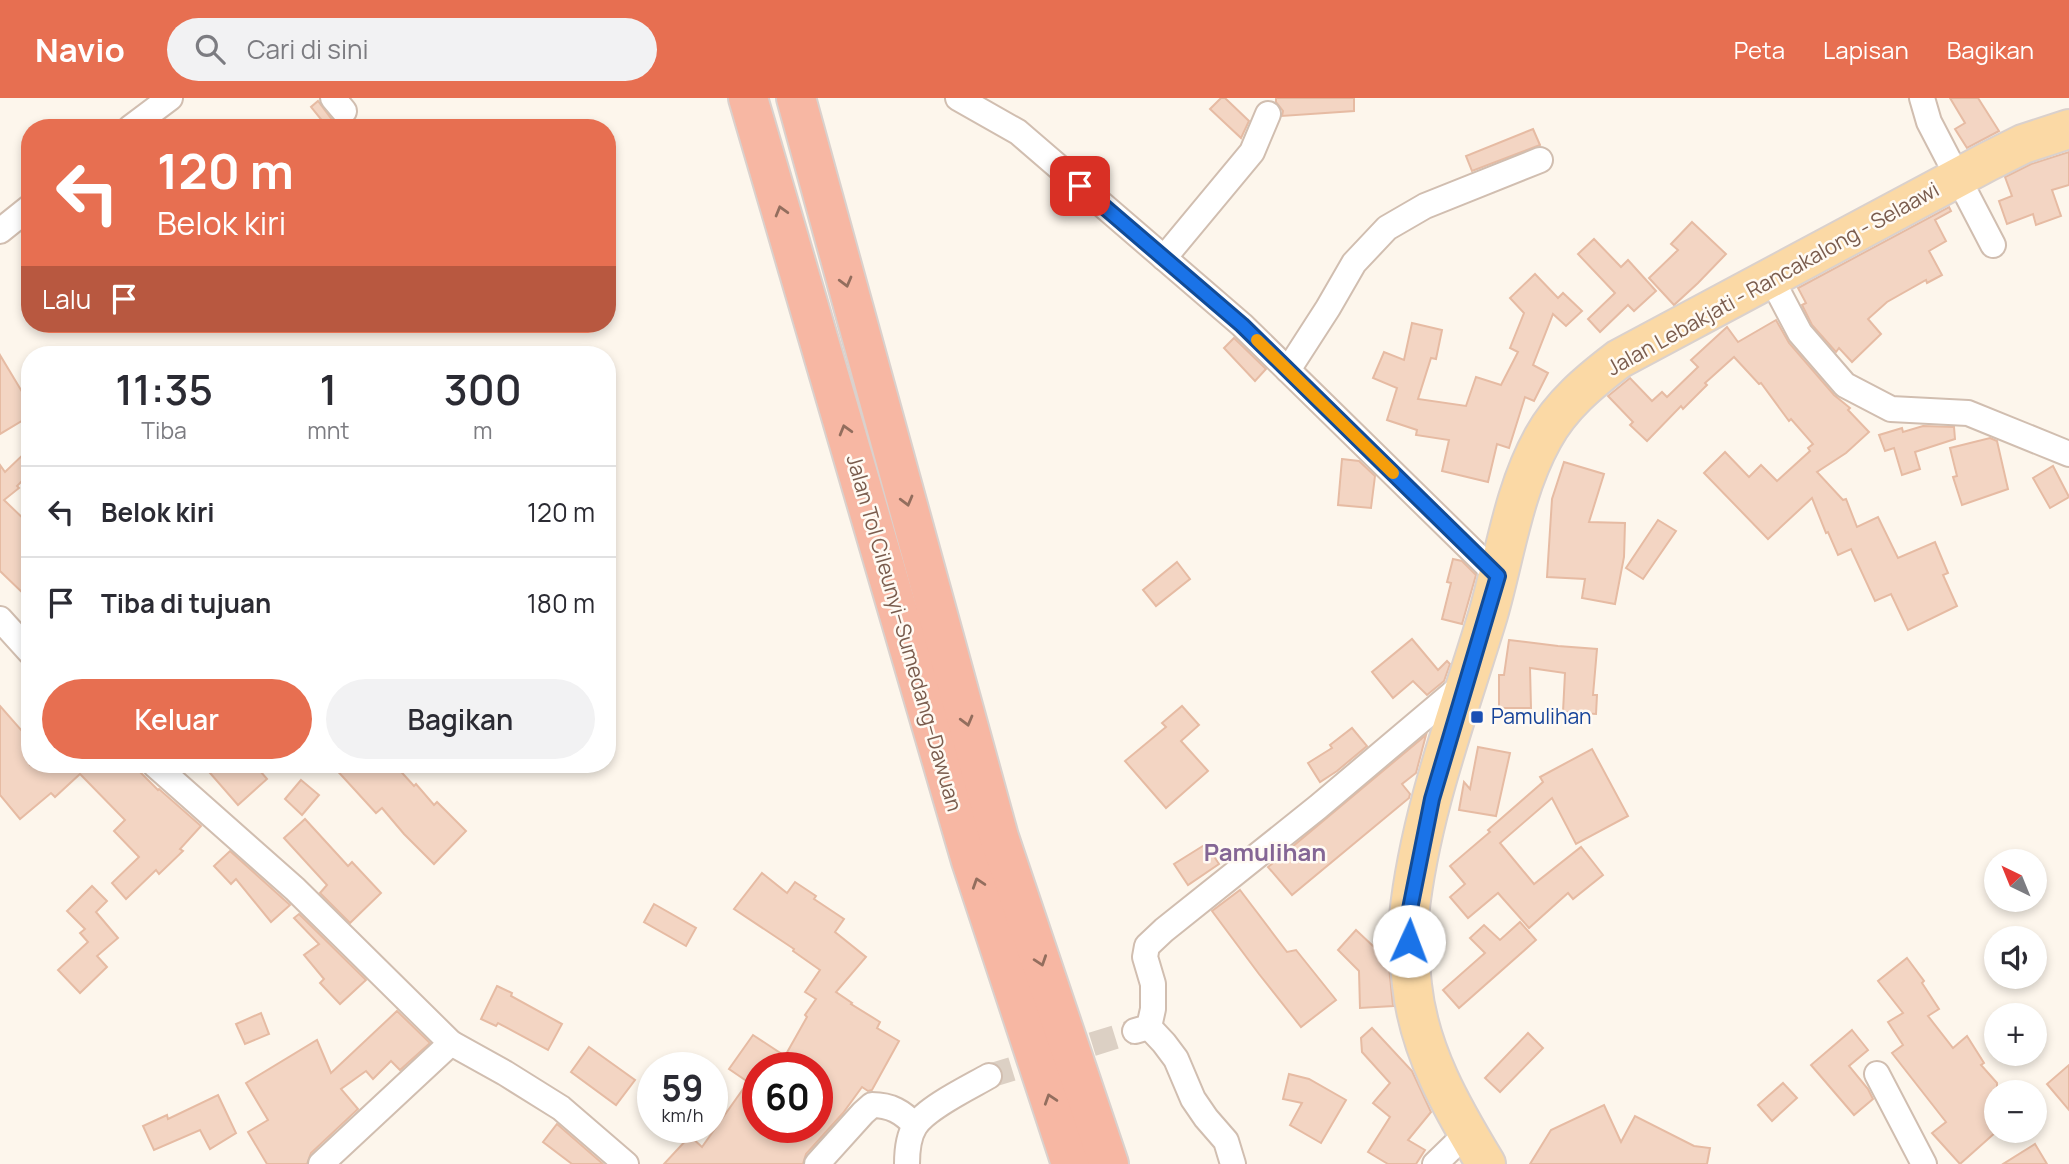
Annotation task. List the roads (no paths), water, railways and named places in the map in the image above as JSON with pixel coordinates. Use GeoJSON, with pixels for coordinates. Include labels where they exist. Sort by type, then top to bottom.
{"type":"FeatureCollection","features":[{"type":"Feature","properties":{"kind":"highway","name":"Jalan Tol Cileunyi–Sumedang–Dawuan"},"geometry":{"type":"LineString","coordinates":[[748,98],[971,861],[1071,1164]]}},
{"type":"Feature","properties":{"kind":"highway","name":"Jalan Tol Cileunyi–Sumedang–Dawuan"},"geometry":{"type":"LineString","coordinates":[[796,98],[999,837],[1109,1164]]}},
{"type":"Feature","properties":{"kind":"main road","name":"Jalan Lebakjati - Rancakalong - Selaawi"},"geometry":{"type":"LineString","coordinates":[[1477,1149],[1443,1090],[1421,1030],[1414,1004],[1408,919],[1432,799],[1521,488],[1531,460],[1544,436],[1574,395],[1619,359],[1958,177],[2023,144],[2069,129]]}},
{"type":"Feature","properties":{"kind":"street"},"geometry":{"type":"LineString","coordinates":[[142,119],[170,98]]}},
{"type":"Feature","properties":{"kind":"street"},"geometry":{"type":"LineString","coordinates":[[958,98],[1018,132],[1242,325],[1498,576]]}},
{"type":"Feature","properties":{"kind":"street"},"geometry":{"type":"LineString","coordinates":[[1922,98],[1929,122],[1993,245]]}},
{"type":"Feature","properties":{"kind":"street"},"geometry":{"type":"LineString","coordinates":[[1164,258],[1252,152],[1268,114]]}},
{"type":"Feature","properties":{"kind":"street"},"geometry":{"type":"LineString","coordinates":[[1288,370],[1354,262],[1387,228],[1425,206],[1540,160]]}},
{"type":"Feature","properties":{"kind":"street"},"geometry":{"type":"LineString","coordinates":[[0,231],[21,214]]}},
{"type":"Feature","properties":{"kind":"street"},"geometry":{"type":"LineString","coordinates":[[1771,278],[1800,333],[1844,385],[1891,409],[1968,413],[2069,454]]}},
{"type":"Feature","properties":{"kind":"street"},"geometry":{"type":"LineString","coordinates":[[0,619],[21,642]]}},
{"type":"Feature","properties":{"kind":"street"},"geometry":{"type":"LineString","coordinates":[[1233,1164],[1226,1141],[1193,1098],[1176,1059],[1142,1029],[1153,1009],[1153,984],[1145,957],[1147,946],[1466,682]]}},
{"type":"Feature","properties":{"kind":"street"},"geometry":{"type":"LineString","coordinates":[[164,773],[295,889],[451,1043],[561,1108],[626,1164]]}},
{"type":"Feature","properties":{"kind":"street"},"geometry":{"type":"LineString","coordinates":[[321,1164],[451,1043]]}},
{"type":"Feature","properties":{"kind":"street"},"geometry":{"type":"LineString","coordinates":[[1877,1074],[1924,1164]]}},
{"type":"Feature","properties":{"kind":"street"},"geometry":{"type":"LineString","coordinates":[[907,1164],[909,1140],[915,1125],[930,1111],[989,1076]]}},
{"type":"Feature","properties":{"kind":"street"},"geometry":{"type":"LineString","coordinates":[[817,1164],[872,1105],[886,1105],[902,1112],[915,1125]]}},
{"type":"Feature","properties":{"kind":"street"},"geometry":{"type":"LineString","coordinates":[[1435,1164],[1477,1149]]}},
{"type":"Feature","properties":{"kind":"tunnel"},"geometry":{"type":"LineString","coordinates":[[989,1076],[1135,1031]]}},
{"type":"Feature","properties":{"kind":"place","name":"Pamulihan"},"geometry":{"type":"Point","coordinates":[1477,717]}},
{"type":"Feature","properties":{"kind":"district","name":"Pamulihan"},"geometry":{"type":"Point","coordinates":[1265,853]}}]}
